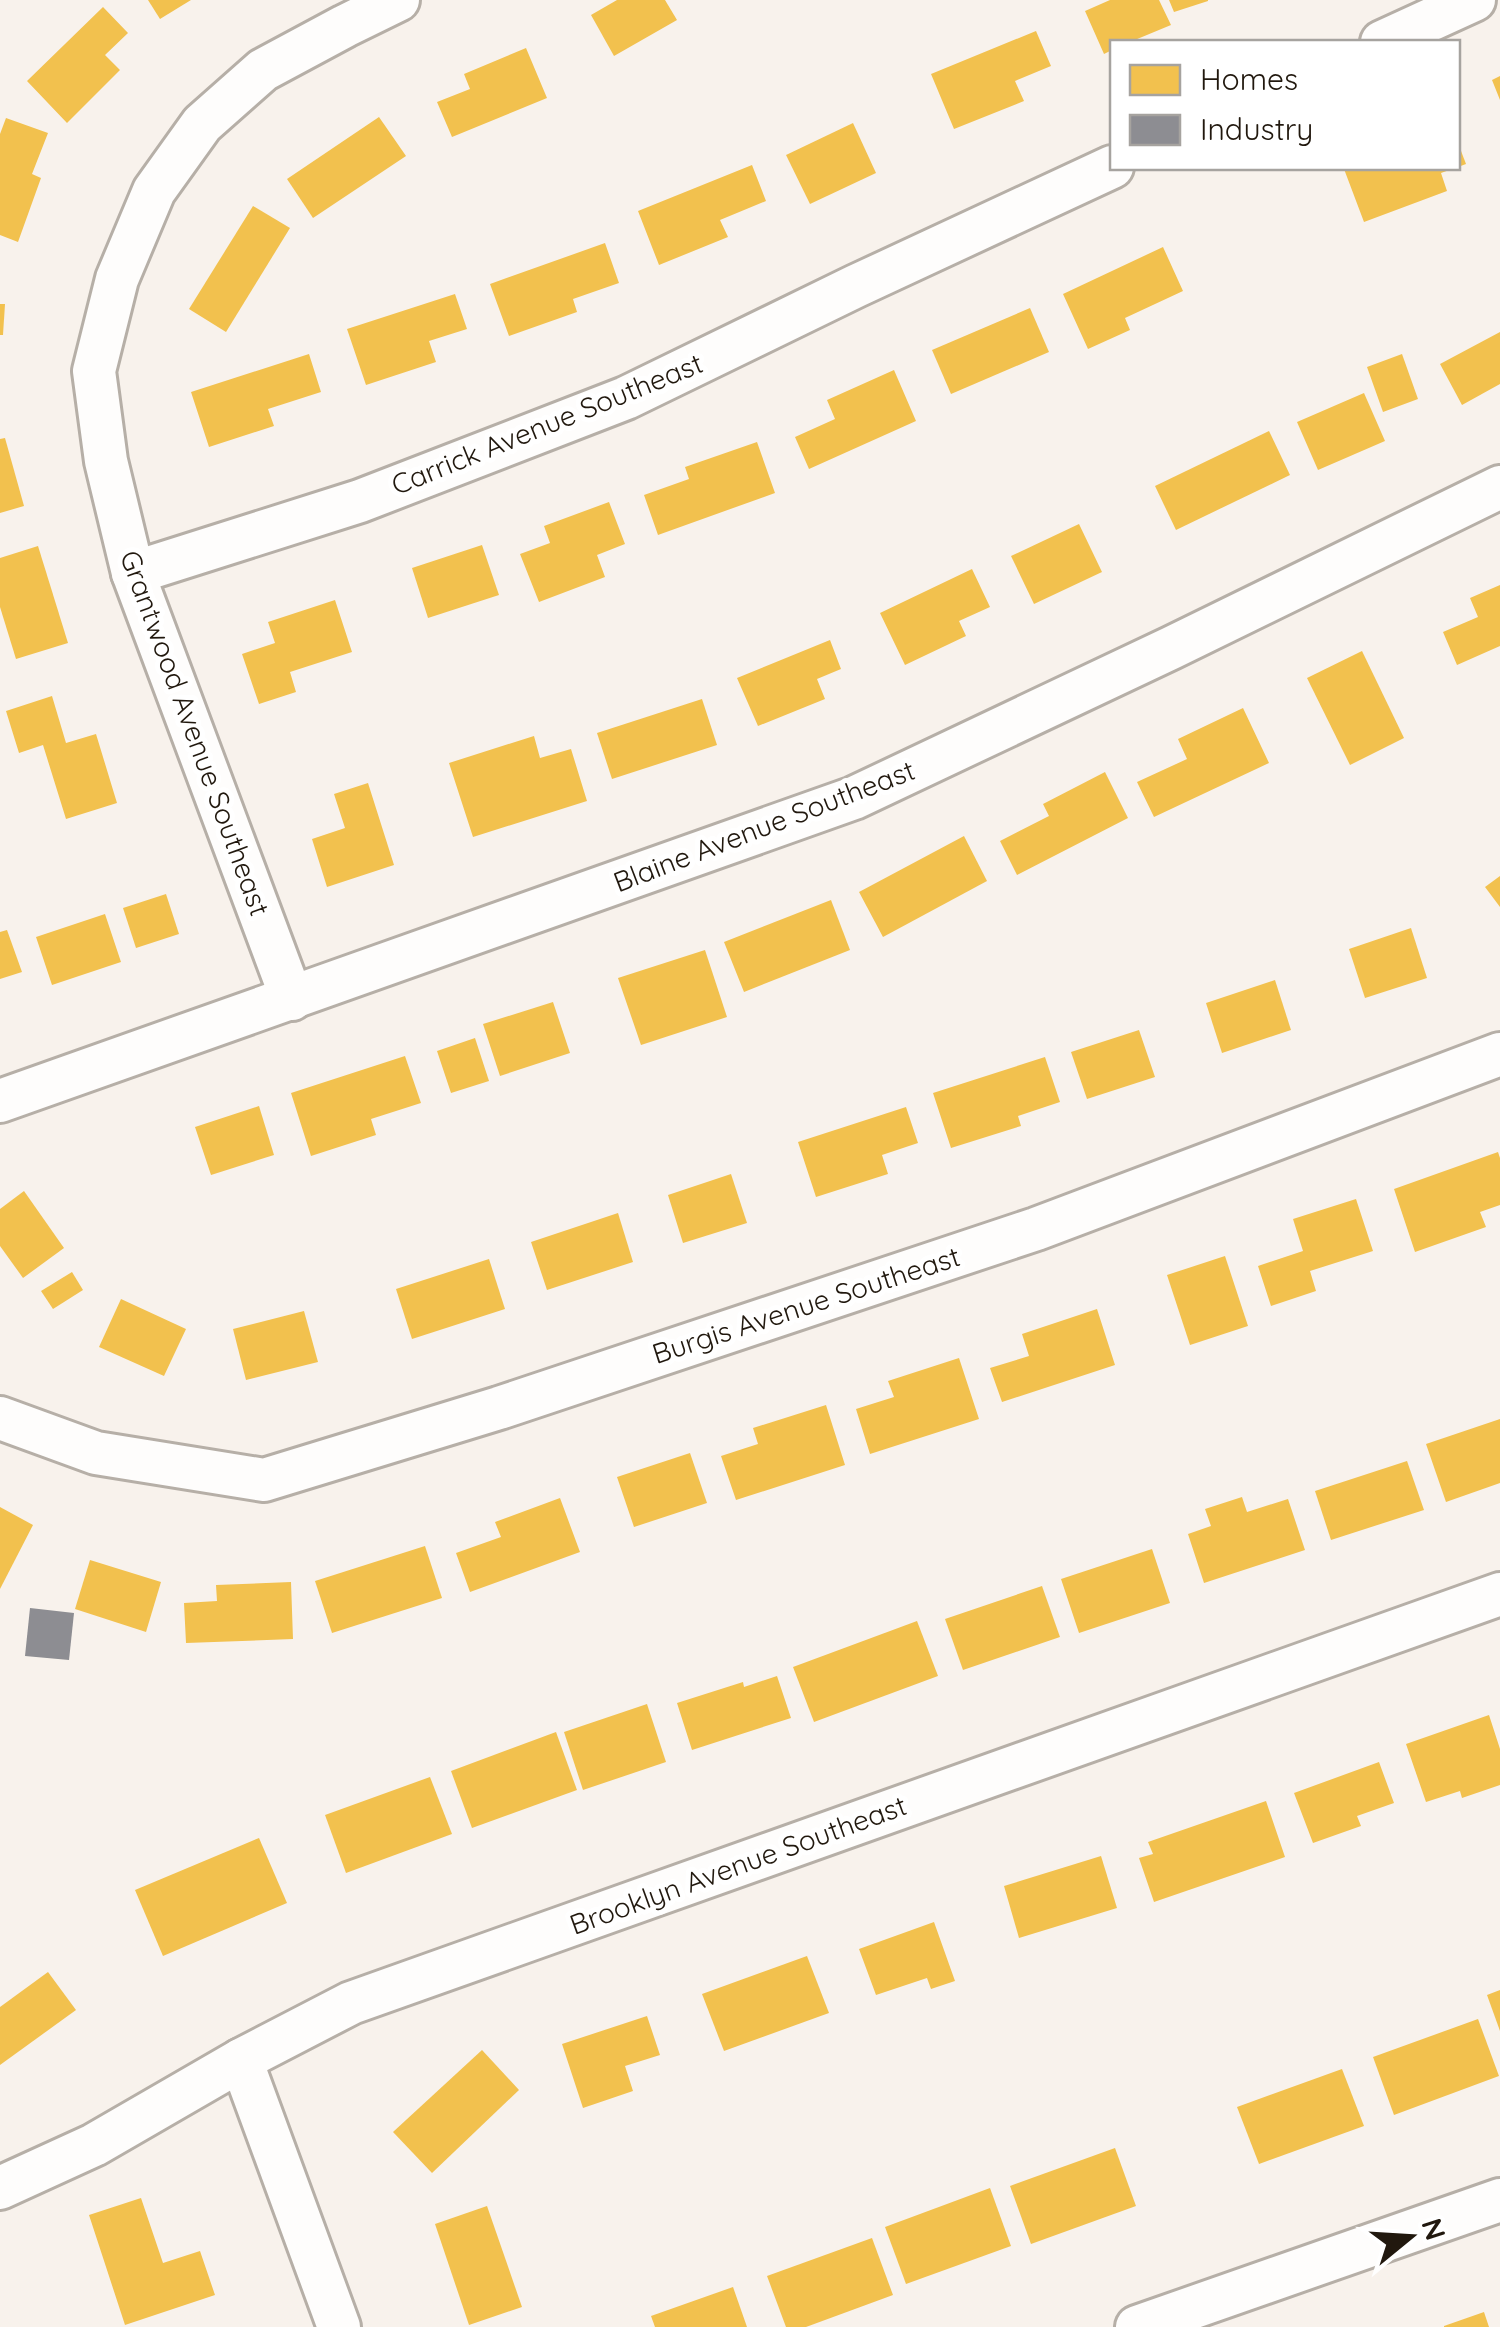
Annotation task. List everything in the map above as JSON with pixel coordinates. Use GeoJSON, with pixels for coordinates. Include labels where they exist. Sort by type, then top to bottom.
{"type":"FeatureCollection","features":[{"type":"Feature","properties":{"kind":"street","name":"Grantwood Avenue Southeast"},"geometry":{"type":"LineString","coordinates":[[292,999],[133,574],[106,461],[94,370],[117,279],[154,191],[202,124],[263,70],[398,0]]}},
{"type":"Feature","properties":{"kind":"street"},"geometry":{"type":"LineString","coordinates":[[1386,40],[1474,0]]}},
{"type":"Feature","properties":{"kind":"street","name":"Carrick Avenue Southeast"},"geometry":{"type":"LineString","coordinates":[[133,574],[360,501],[626,398],[1110,168]]}},
{"type":"Feature","properties":{"kind":"street","name":"Blaine Avenue Southeast"},"geometry":{"type":"LineString","coordinates":[[0,1101],[854,798],[1500,487]]}},
{"type":"Feature","properties":{"kind":"street","name":"Burgis Avenue Southeast"},"geometry":{"type":"LineString","coordinates":[[0,1418],[96,1453],[264,1480],[499,1408],[1036,1228],[1500,1054]]}},
{"type":"Feature","properties":{"kind":"street","name":"Brooklyn Avenue Southeast"},"geometry":{"type":"LineString","coordinates":[[0,2188],[94,2145],[351,2002],[1500,1594]]}},
{"type":"Feature","properties":{"kind":"street"},"geometry":{"type":"LineString","coordinates":[[241,2060],[339,2327]]}},
{"type":"Feature","properties":{"kind":"street"},"geometry":{"type":"LineString","coordinates":[[1137,2327],[1500,2200]]}},
{"type":"Feature","properties":{"kind":"building: Homes"},"geometry":{"type":"Polygon","coordinates":[[[148,0],[191,0],[160,19],[148,0]]]}},
{"type":"Feature","properties":{"kind":"building: Homes"},"geometry":{"type":"Polygon","coordinates":[[[617,0],[665,0],[677,20],[614,56],[591,15],[617,0]]]}},
{"type":"Feature","properties":{"kind":"building: Homes"},"geometry":{"type":"Polygon","coordinates":[[[1110,0],[1159,0],[1171,25],[1135,40],[1110,40],[1110,51],[1104,54],[1085,11],[1110,0]]]}},
{"type":"Feature","properties":{"kind":"building: Homes"},"geometry":{"type":"Polygon","coordinates":[[[1169,0],[1208,0],[1208,1],[1174,12],[1169,0]]]}},
{"type":"Feature","properties":{"kind":"building: Homes"},"geometry":{"type":"Polygon","coordinates":[[[103,7],[128,33],[105,55],[120,70],[67,123],[27,81],[103,7]]]}},
{"type":"Feature","properties":{"kind":"building: Homes"},"geometry":{"type":"Polygon","coordinates":[[[1036,31],[1051,66],[1015,81],[1024,101],[954,129],[931,74],[1036,31]]]}},
{"type":"Feature","properties":{"kind":"building: Homes"},"geometry":{"type":"Polygon","coordinates":[[[526,48],[547,98],[452,137],[437,102],[470,89],[464,74],[526,48]]]}},
{"type":"Feature","properties":{"kind":"building: Homes"},"geometry":{"type":"Polygon","coordinates":[[[1500,76],[1500,100],[1492,80],[1500,76]]]}},
{"type":"Feature","properties":{"kind":"building: Homes"},"geometry":{"type":"Polygon","coordinates":[[[379,117],[406,156],[313,218],[287,179],[379,117]]]}},
{"type":"Feature","properties":{"kind":"building: Homes"},"geometry":{"type":"Polygon","coordinates":[[[6,118],[48,133],[32,174],[41,178],[18,242],[0,235],[0,134],[6,118]]]}},
{"type":"Feature","properties":{"kind":"building: Homes"},"geometry":{"type":"Polygon","coordinates":[[[853,123],[876,173],[810,204],[786,155],[853,123]]]}},
{"type":"Feature","properties":{"kind":"building: Homes"},"geometry":{"type":"Polygon","coordinates":[[[752,165],[766,201],[720,220],[728,237],[659,265],[638,211],[752,165]]]}},
{"type":"Feature","properties":{"kind":"building: Homes"},"geometry":{"type":"Polygon","coordinates":[[[1344,170],[1449,170],[1441,173],[1447,191],[1364,222],[1344,170]]]}},
{"type":"Feature","properties":{"kind":"building: Homes"},"geometry":{"type":"Polygon","coordinates":[[[253,206],[290,228],[226,332],[189,309],[253,206]]]}},
{"type":"Feature","properties":{"kind":"building: Homes"},"geometry":{"type":"Polygon","coordinates":[[[605,243],[619,283],[573,299],[577,312],[509,336],[490,284],[605,243]]]}},
{"type":"Feature","properties":{"kind":"building: Homes"},"geometry":{"type":"Polygon","coordinates":[[[1163,247],[1183,291],[1125,318],[1130,330],[1088,349],[1063,294],[1163,247]]]}},
{"type":"Feature","properties":{"kind":"building: Homes"},"geometry":{"type":"Polygon","coordinates":[[[455,294],[467,329],[429,341],[436,362],[366,385],[347,329],[455,294]]]}},
{"type":"Feature","properties":{"kind":"building: Homes"},"geometry":{"type":"Polygon","coordinates":[[[0,304],[5,304],[3,335],[0,335],[0,304]]]}},
{"type":"Feature","properties":{"kind":"building: Homes"},"geometry":{"type":"Polygon","coordinates":[[[1030,308],[1049,352],[951,394],[932,350],[1030,308]]]}},
{"type":"Feature","properties":{"kind":"building: Homes"},"geometry":{"type":"Polygon","coordinates":[[[1500,332],[1500,384],[1462,405],[1440,364],[1500,332]]]}},
{"type":"Feature","properties":{"kind":"building: Homes"},"geometry":{"type":"Polygon","coordinates":[[[309,354],[321,392],[268,409],[274,426],[209,447],[191,392],[309,354]]]}},
{"type":"Feature","properties":{"kind":"building: Homes"},"geometry":{"type":"Polygon","coordinates":[[[1402,354],[1418,399],[1383,412],[1367,367],[1402,354]]]}},
{"type":"Feature","properties":{"kind":"building: Homes"},"geometry":{"type":"Polygon","coordinates":[[[894,370],[916,421],[809,469],[795,437],[835,419],[827,400],[894,370]]]}},
{"type":"Feature","properties":{"kind":"building: Homes"},"geometry":{"type":"Polygon","coordinates":[[[1364,393],[1385,441],[1318,470],[1297,422],[1364,393]]]}},
{"type":"Feature","properties":{"kind":"building: Homes"},"geometry":{"type":"Polygon","coordinates":[[[1269,431],[1290,475],[1176,530],[1155,486],[1269,431]]]}},
{"type":"Feature","properties":{"kind":"building: Homes"},"geometry":{"type":"Polygon","coordinates":[[[5,438],[24,506],[0,513],[0,439],[5,438]]]}},
{"type":"Feature","properties":{"kind":"building: Homes"},"geometry":{"type":"Polygon","coordinates":[[[757,442],[775,493],[658,535],[644,495],[689,479],[685,467],[757,442]]]}},
{"type":"Feature","properties":{"kind":"building: Homes"},"geometry":{"type":"Polygon","coordinates":[[[609,502],[625,544],[597,555],[605,577],[539,602],[520,554],[550,543],[544,526],[609,502]]]}},
{"type":"Feature","properties":{"kind":"building: Homes"},"geometry":{"type":"Polygon","coordinates":[[[1079,524],[1102,572],[1034,604],[1011,556],[1079,524]]]}},
{"type":"Feature","properties":{"kind":"building: Homes"},"geometry":{"type":"Polygon","coordinates":[[[482,545],[499,595],[428,618],[412,568],[482,545]]]}},
{"type":"Feature","properties":{"kind":"building: Homes"},"geometry":{"type":"Polygon","coordinates":[[[38,546],[68,643],[16,659],[0,607],[0,558],[38,546]]]}},
{"type":"Feature","properties":{"kind":"building: Homes"},"geometry":{"type":"Polygon","coordinates":[[[972,569],[990,607],[959,621],[966,636],[905,665],[880,613],[972,569]]]}},
{"type":"Feature","properties":{"kind":"building: Homes"},"geometry":{"type":"Polygon","coordinates":[[[1500,585],[1500,646],[1457,665],[1443,632],[1478,617],[1470,598],[1500,585]]]}},
{"type":"Feature","properties":{"kind":"building: Homes"},"geometry":{"type":"Polygon","coordinates":[[[335,600],[352,652],[290,672],[296,692],[259,704],[242,654],[275,643],[268,622],[335,600]]]}},
{"type":"Feature","properties":{"kind":"building: Homes"},"geometry":{"type":"Polygon","coordinates":[[[830,640],[841,669],[817,679],[825,699],[758,726],[737,678],[830,640]]]}},
{"type":"Feature","properties":{"kind":"building: Homes"},"geometry":{"type":"Polygon","coordinates":[[[1362,651],[1404,738],[1350,765],[1307,678],[1362,651]]]}},
{"type":"Feature","properties":{"kind":"building: Homes"},"geometry":{"type":"Polygon","coordinates":[[[52,696],[66,743],[96,734],[117,803],[66,819],[43,745],[19,753],[6,711],[52,696]]]}},
{"type":"Feature","properties":{"kind":"building: Homes"},"geometry":{"type":"Polygon","coordinates":[[[702,699],[717,745],[612,779],[597,733],[702,699]]]}},
{"type":"Feature","properties":{"kind":"building: Homes"},"geometry":{"type":"Polygon","coordinates":[[[1243,708],[1269,763],[1154,817],[1137,782],[1187,759],[1178,739],[1243,708]]]}},
{"type":"Feature","properties":{"kind":"building: Homes"},"geometry":{"type":"Polygon","coordinates":[[[534,736],[540,758],[571,749],[587,801],[473,837],[449,763],[534,736]]]}},
{"type":"Feature","properties":{"kind":"building: Homes"},"geometry":{"type":"Polygon","coordinates":[[[1105,772],[1128,818],[1017,875],[1000,841],[1049,816],[1043,804],[1105,772]]]}},
{"type":"Feature","properties":{"kind":"building: Homes"},"geometry":{"type":"Polygon","coordinates":[[[368,783],[394,865],[327,887],[312,839],[345,828],[334,794],[368,783]]]}},
{"type":"Feature","properties":{"kind":"building: Homes"},"geometry":{"type":"Polygon","coordinates":[[[964,836],[987,881],[883,937],[859,892],[964,836]]]}},
{"type":"Feature","properties":{"kind":"building: Homes"},"geometry":{"type":"Polygon","coordinates":[[[1500,876],[1500,907],[1485,887],[1500,876]]]}},
{"type":"Feature","properties":{"kind":"building: Homes"},"geometry":{"type":"Polygon","coordinates":[[[166,894],[179,934],[136,948],[123,908],[166,894]]]}},
{"type":"Feature","properties":{"kind":"building: Homes"},"geometry":{"type":"Polygon","coordinates":[[[831,900],[850,950],[744,992],[724,942],[831,900]]]}},
{"type":"Feature","properties":{"kind":"building: Homes"},"geometry":{"type":"Polygon","coordinates":[[[105,914],[121,962],[52,985],[36,937],[105,914]]]}},
{"type":"Feature","properties":{"kind":"building: Homes"},"geometry":{"type":"Polygon","coordinates":[[[1411,928],[1427,978],[1365,998],[1349,949],[1411,928]]]}},
{"type":"Feature","properties":{"kind":"building: Homes"},"geometry":{"type":"Polygon","coordinates":[[[7,930],[22,972],[0,979],[0,932],[7,930]]]}},
{"type":"Feature","properties":{"kind":"building: Homes"},"geometry":{"type":"Polygon","coordinates":[[[705,950],[727,1017],[641,1045],[618,978],[705,950]]]}},
{"type":"Feature","properties":{"kind":"building: Homes"},"geometry":{"type":"Polygon","coordinates":[[[1275,980],[1291,1030],[1222,1053],[1206,1003],[1275,980]]]}},
{"type":"Feature","properties":{"kind":"building: Homes"},"geometry":{"type":"Polygon","coordinates":[[[553,1002],[570,1053],[500,1076],[483,1024],[553,1002]]]}},
{"type":"Feature","properties":{"kind":"building: Homes"},"geometry":{"type":"Polygon","coordinates":[[[1139,1030],[1155,1077],[1087,1099],[1071,1052],[1139,1030]]]}},
{"type":"Feature","properties":{"kind":"building: Homes"},"geometry":{"type":"Polygon","coordinates":[[[475,1038],[489,1081],[451,1093],[437,1051],[475,1038]]]}},
{"type":"Feature","properties":{"kind":"building: Homes"},"geometry":{"type":"Polygon","coordinates":[[[405,1056],[421,1103],[371,1119],[376,1135],[311,1156],[291,1093],[405,1056]]]}},
{"type":"Feature","properties":{"kind":"building: Homes"},"geometry":{"type":"Polygon","coordinates":[[[1045,1057],[1060,1102],[1018,1116],[1021,1126],[951,1148],[933,1093],[1045,1057]]]}},
{"type":"Feature","properties":{"kind":"building: Homes"},"geometry":{"type":"Polygon","coordinates":[[[259,1106],[274,1155],[211,1175],[195,1127],[259,1106]]]}},
{"type":"Feature","properties":{"kind":"building: Homes"},"geometry":{"type":"Polygon","coordinates":[[[906,1107],[918,1143],[882,1155],[888,1174],[816,1197],[798,1142],[906,1107]]]}},
{"type":"Feature","properties":{"kind":"building: Homes"},"geometry":{"type":"Polygon","coordinates":[[[1498,1152],[1500,1205],[1480,1212],[1486,1227],[1415,1252],[1394,1189],[1498,1152]]]}},
{"type":"Feature","properties":{"kind":"building: Homes"},"geometry":{"type":"Polygon","coordinates":[[[731,1174],[747,1223],[683,1243],[668,1195],[731,1174]]]}},
{"type":"Feature","properties":{"kind":"building: Homes"},"geometry":{"type":"Polygon","coordinates":[[[24,1191],[64,1248],[23,1278],[0,1246],[0,1209],[24,1191]]]}},
{"type":"Feature","properties":{"kind":"building: Homes"},"geometry":{"type":"Polygon","coordinates":[[[1356,1199],[1373,1251],[1310,1271],[1316,1291],[1271,1306],[1258,1266],[1303,1251],[1293,1219],[1356,1199]]]}},
{"type":"Feature","properties":{"kind":"building: Homes"},"geometry":{"type":"Polygon","coordinates":[[[618,1213],[633,1262],[547,1290],[531,1242],[618,1213]]]}},
{"type":"Feature","properties":{"kind":"building: Homes"},"geometry":{"type":"Polygon","coordinates":[[[1225,1256],[1248,1326],[1190,1345],[1167,1275],[1225,1256]]]}},
{"type":"Feature","properties":{"kind":"building: Homes"},"geometry":{"type":"Polygon","coordinates":[[[489,1259],[505,1309],[412,1339],[396,1289],[489,1259]]]}},
{"type":"Feature","properties":{"kind":"building: Homes"},"geometry":{"type":"Polygon","coordinates":[[[72,1272],[83,1290],[53,1309],[41,1291],[72,1272]]]}},
{"type":"Feature","properties":{"kind":"building: Homes"},"geometry":{"type":"Polygon","coordinates":[[[121,1299],[186,1329],[164,1376],[99,1347],[121,1299]]]}},
{"type":"Feature","properties":{"kind":"building: Homes"},"geometry":{"type":"Polygon","coordinates":[[[1097,1309],[1115,1365],[1002,1402],[990,1368],[1029,1356],[1022,1334],[1097,1309]]]}},
{"type":"Feature","properties":{"kind":"building: Homes"},"geometry":{"type":"Polygon","coordinates":[[[304,1311],[318,1362],[246,1380],[233,1329],[304,1311]]]}},
{"type":"Feature","properties":{"kind":"building: Homes"},"geometry":{"type":"Polygon","coordinates":[[[959,1358],[979,1419],[870,1454],[856,1409],[894,1397],[888,1381],[959,1358]]]}},
{"type":"Feature","properties":{"kind":"building: Homes"},"geometry":{"type":"Polygon","coordinates":[[[826,1405],[845,1465],[736,1500],[721,1456],[758,1444],[753,1428],[826,1405]]]}},
{"type":"Feature","properties":{"kind":"building: Homes"},"geometry":{"type":"Polygon","coordinates":[[[1500,1419],[1500,1483],[1446,1502],[1426,1444],[1500,1419]]]}},
{"type":"Feature","properties":{"kind":"building: Homes"},"geometry":{"type":"Polygon","coordinates":[[[690,1453],[707,1503],[634,1527],[617,1477],[690,1453]]]}},
{"type":"Feature","properties":{"kind":"building: Homes"},"geometry":{"type":"Polygon","coordinates":[[[1407,1461],[1424,1510],[1331,1540],[1315,1491],[1407,1461]]]}},
{"type":"Feature","properties":{"kind":"building: Homes"},"geometry":{"type":"Polygon","coordinates":[[[1242,1497],[1247,1512],[1288,1499],[1305,1550],[1204,1583],[1188,1534],[1211,1526],[1205,1509],[1242,1497]]]}},
{"type":"Feature","properties":{"kind":"building: Homes"},"geometry":{"type":"Polygon","coordinates":[[[560,1498],[580,1552],[470,1592],[456,1553],[501,1537],[495,1522],[560,1498]]]}},
{"type":"Feature","properties":{"kind":"building: Homes"},"geometry":{"type":"Polygon","coordinates":[[[0,1507],[33,1525],[0,1589],[0,1507]]]}},
{"type":"Feature","properties":{"kind":"building: Homes"},"geometry":{"type":"Polygon","coordinates":[[[425,1546],[442,1598],[332,1633],[315,1581],[425,1546]]]}},
{"type":"Feature","properties":{"kind":"building: Homes"},"geometry":{"type":"Polygon","coordinates":[[[1152,1549],[1170,1603],[1079,1633],[1061,1579],[1152,1549]]]}},
{"type":"Feature","properties":{"kind":"building: Homes"},"geometry":{"type":"Polygon","coordinates":[[[90,1560],[161,1582],[146,1632],[75,1609],[90,1560]]]}},
{"type":"Feature","properties":{"kind":"building: Homes"},"geometry":{"type":"Polygon","coordinates":[[[291,1582],[293,1639],[186,1643],[184,1603],[217,1601],[216,1585],[291,1582]]]}},
{"type":"Feature","properties":{"kind":"building: Homes"},"geometry":{"type":"Polygon","coordinates":[[[1042,1586],[1060,1637],[963,1670],[945,1619],[1042,1586]]]}},
{"type":"Feature","properties":{"kind":"building: Homes"},"geometry":{"type":"Polygon","coordinates":[[[917,1621],[938,1676],[814,1722],[793,1667],[917,1621]]]}},
{"type":"Feature","properties":{"kind":"building: Homes"},"geometry":{"type":"Polygon","coordinates":[[[777,1676],[791,1718],[692,1750],[677,1703],[743,1682],[744,1687],[777,1676]]]}},
{"type":"Feature","properties":{"kind":"building: Homes"},"geometry":{"type":"Polygon","coordinates":[[[647,1704],[666,1762],[583,1790],[564,1732],[647,1704]]]}},
{"type":"Feature","properties":{"kind":"building: Homes"},"geometry":{"type":"Polygon","coordinates":[[[1489,1715],[1500,1749],[1500,1785],[1462,1798],[1460,1791],[1426,1802],[1406,1744],[1489,1715]]]}},
{"type":"Feature","properties":{"kind":"building: Homes"},"geometry":{"type":"Polygon","coordinates":[[[556,1732],[577,1790],[472,1828],[451,1771],[556,1732]]]}},
{"type":"Feature","properties":{"kind":"building: Homes"},"geometry":{"type":"Polygon","coordinates":[[[1379,1762],[1394,1803],[1357,1816],[1361,1826],[1313,1843],[1294,1793],[1379,1762]]]}},
{"type":"Feature","properties":{"kind":"building: Homes"},"geometry":{"type":"Polygon","coordinates":[[[430,1777],[452,1834],[346,1873],[325,1815],[430,1777]]]}},
{"type":"Feature","properties":{"kind":"building: Homes"},"geometry":{"type":"Polygon","coordinates":[[[1266,1801],[1285,1857],[1154,1902],[1139,1858],[1153,1854],[1148,1842],[1266,1801]]]}},
{"type":"Feature","properties":{"kind":"building: Homes"},"geometry":{"type":"Polygon","coordinates":[[[259,1838],[287,1903],[163,1956],[135,1890],[259,1838]]]}},
{"type":"Feature","properties":{"kind":"building: Homes"},"geometry":{"type":"Polygon","coordinates":[[[1101,1856],[1117,1908],[1019,1938],[1004,1886],[1101,1856]]]}},
{"type":"Feature","properties":{"kind":"building: Homes"},"geometry":{"type":"Polygon","coordinates":[[[934,1922],[955,1981],[931,1989],[927,1978],[876,1995],[859,1949],[934,1922]]]}},
{"type":"Feature","properties":{"kind":"building: Homes"},"geometry":{"type":"Polygon","coordinates":[[[807,1956],[829,2013],[724,2051],[702,1994],[807,1956]]]}},
{"type":"Feature","properties":{"kind":"building: Homes"},"geometry":{"type":"Polygon","coordinates":[[[48,1972],[76,2010],[0,2065],[0,2007],[48,1972]]]}},
{"type":"Feature","properties":{"kind":"building: Homes"},"geometry":{"type":"Polygon","coordinates":[[[1500,1990],[1500,2031],[1487,1995],[1500,1990]]]}},
{"type":"Feature","properties":{"kind":"building: Homes"},"geometry":{"type":"Polygon","coordinates":[[[647,2016],[660,2055],[625,2066],[633,2091],[583,2108],[562,2044],[647,2016]]]}},
{"type":"Feature","properties":{"kind":"building: Homes"},"geometry":{"type":"Polygon","coordinates":[[[1478,2019],[1499,2076],[1394,2115],[1373,2057],[1478,2019]]]}},
{"type":"Feature","properties":{"kind":"building: Homes"},"geometry":{"type":"Polygon","coordinates":[[[482,2050],[519,2090],[432,2173],[393,2132],[482,2050]]]}},
{"type":"Feature","properties":{"kind":"building: Homes"},"geometry":{"type":"Polygon","coordinates":[[[1342,2069],[1364,2126],[1259,2164],[1237,2107],[1342,2069]]]}},
{"type":"Feature","properties":{"kind":"building: Homes"},"geometry":{"type":"Polygon","coordinates":[[[1115,2148],[1136,2206],[1031,2244],[1010,2186],[1115,2148]]]}},
{"type":"Feature","properties":{"kind":"building: Homes"},"geometry":{"type":"Polygon","coordinates":[[[990,2188],[1011,2246],[906,2284],[885,2227],[990,2188]]]}},
{"type":"Feature","properties":{"kind":"building: Homes"},"geometry":{"type":"Polygon","coordinates":[[[141,2198],[163,2263],[200,2251],[215,2295],[125,2325],[89,2215],[141,2198]]]}},
{"type":"Feature","properties":{"kind":"building: Homes"},"geometry":{"type":"Polygon","coordinates":[[[487,2206],[522,2307],[469,2325],[435,2224],[487,2206]]]}},
{"type":"Feature","properties":{"kind":"building: Homes"},"geometry":{"type":"Polygon","coordinates":[[[872,2238],[893,2295],[806,2327],[786,2327],[767,2276],[872,2238]]]}},
{"type":"Feature","properties":{"kind":"building: Homes"},"geometry":{"type":"Polygon","coordinates":[[[733,2287],[747,2327],[655,2327],[651,2316],[733,2287]]]}},
{"type":"Feature","properties":{"kind":"building: Homes"},"geometry":{"type":"Polygon","coordinates":[[[1484,2312],[1489,2327],[1444,2327],[1444,2326],[1484,2312]]]}},
{"type":"Feature","properties":{"kind":"building: Industry"},"geometry":{"type":"Polygon","coordinates":[[[30,1608],[74,1613],[69,1660],[25,1656],[30,1608]]]}}]}
